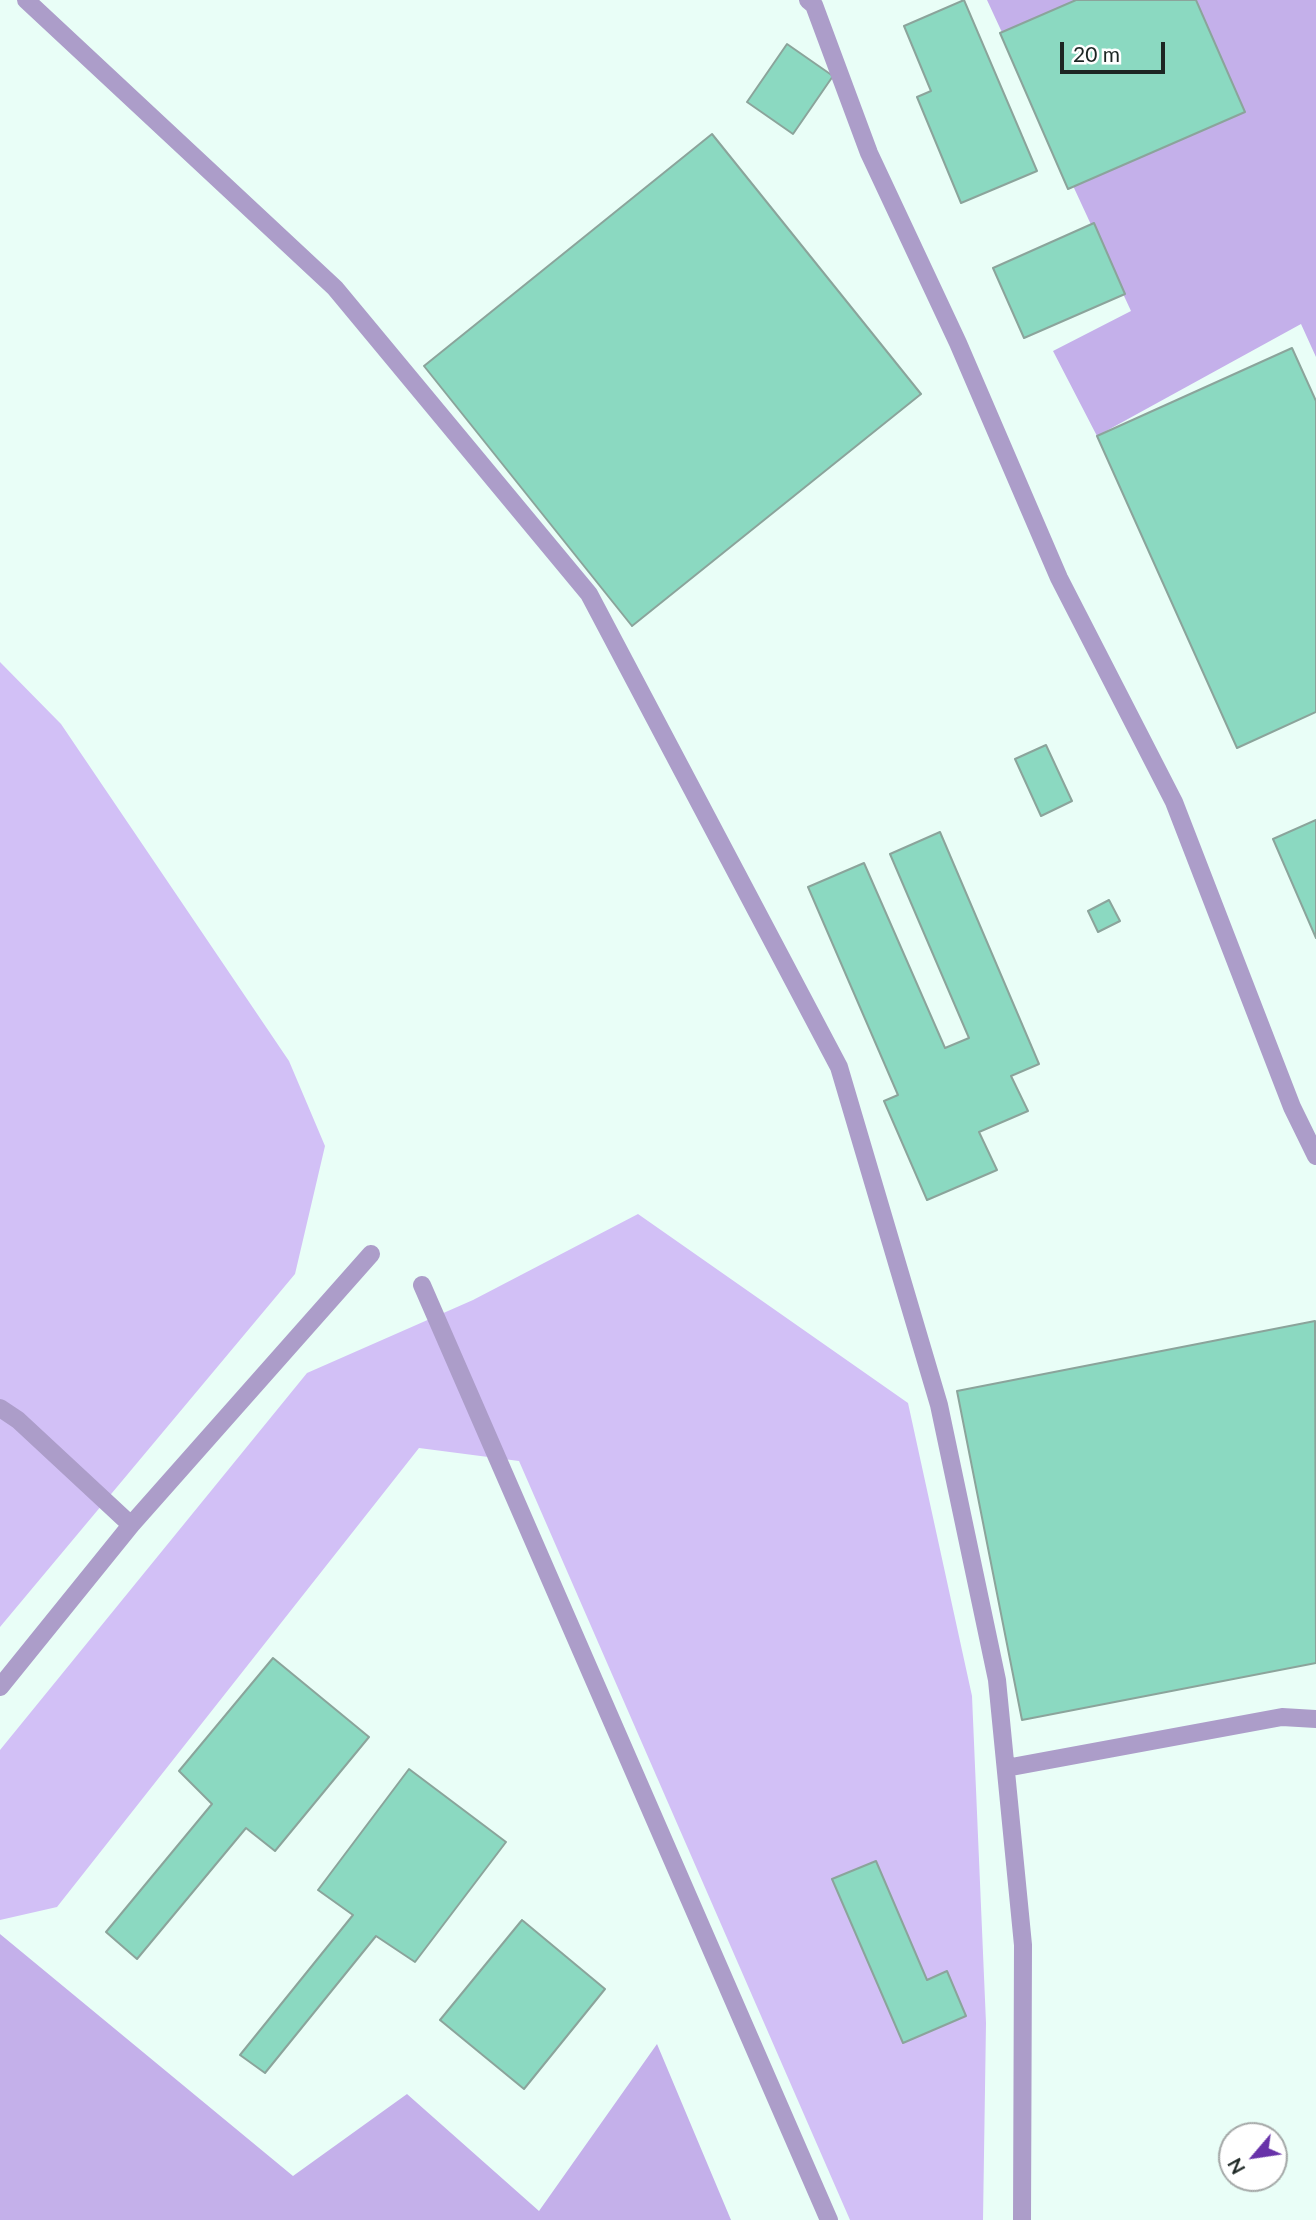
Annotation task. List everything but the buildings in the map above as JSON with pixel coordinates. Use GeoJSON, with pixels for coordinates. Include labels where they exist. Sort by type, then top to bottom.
{"type":"FeatureCollection","features":[{"type":"Feature","properties":{"kind":"lane"},"geometry":{"type":"LineString","coordinates":[[26,0],[335,288],[589,594],[839,1067],[939,1405],[997,1680],[1023,1945],[1023,2220]]}},
{"type":"Feature","properties":{"kind":"lane"},"geometry":{"type":"LineString","coordinates":[[808,0],[814,5],[869,153],[958,343],[1059,578],[1174,802],[1292,1107],[1316,1156]]}},
{"type":"Feature","properties":{"kind":"lane"},"geometry":{"type":"LineString","coordinates":[[0,1687],[131,1525],[371,1254]]}},
{"type":"Feature","properties":{"kind":"lane"},"geometry":{"type":"LineString","coordinates":[[422,1286],[829,2220]]}},
{"type":"Feature","properties":{"kind":"lane"},"geometry":{"type":"LineString","coordinates":[[0,1408],[18,1420],[131,1525]]}},
{"type":"Feature","properties":{"kind":"lane"},"geometry":{"type":"LineString","coordinates":[[1006,1768],[1282,1717],[1316,1719]]}},
{"type":"Feature","properties":{"kind":"shaded area"},"geometry":{"type":"Polygon","coordinates":[[[987,0],[1316,0],[1316,357],[1301,324],[1097,436],[1053,351],[1131,311],[987,0]]]}},
{"type":"Feature","properties":{"kind":"shaded area"},"geometry":{"type":"Polygon","coordinates":[[[0,662],[61,724],[289,1061],[325,1146],[295,1274],[0,1627],[0,662]]]}},
{"type":"Feature","properties":{"kind":"shaded area"},"geometry":{"type":"Polygon","coordinates":[[[638,1214],[908,1403],[972,1696],[986,2023],[983,2220],[850,2220],[519,1461],[419,1448],[57,1907],[0,1920],[0,1750],[307,1373],[473,1300],[638,1214]]]}},
{"type":"Feature","properties":{"kind":"shaded area"},"geometry":{"type":"Polygon","coordinates":[[[0,1934],[293,2176],[407,2094],[539,2211],[657,2044],[731,2220],[0,2220],[0,1934]]]}}]}
